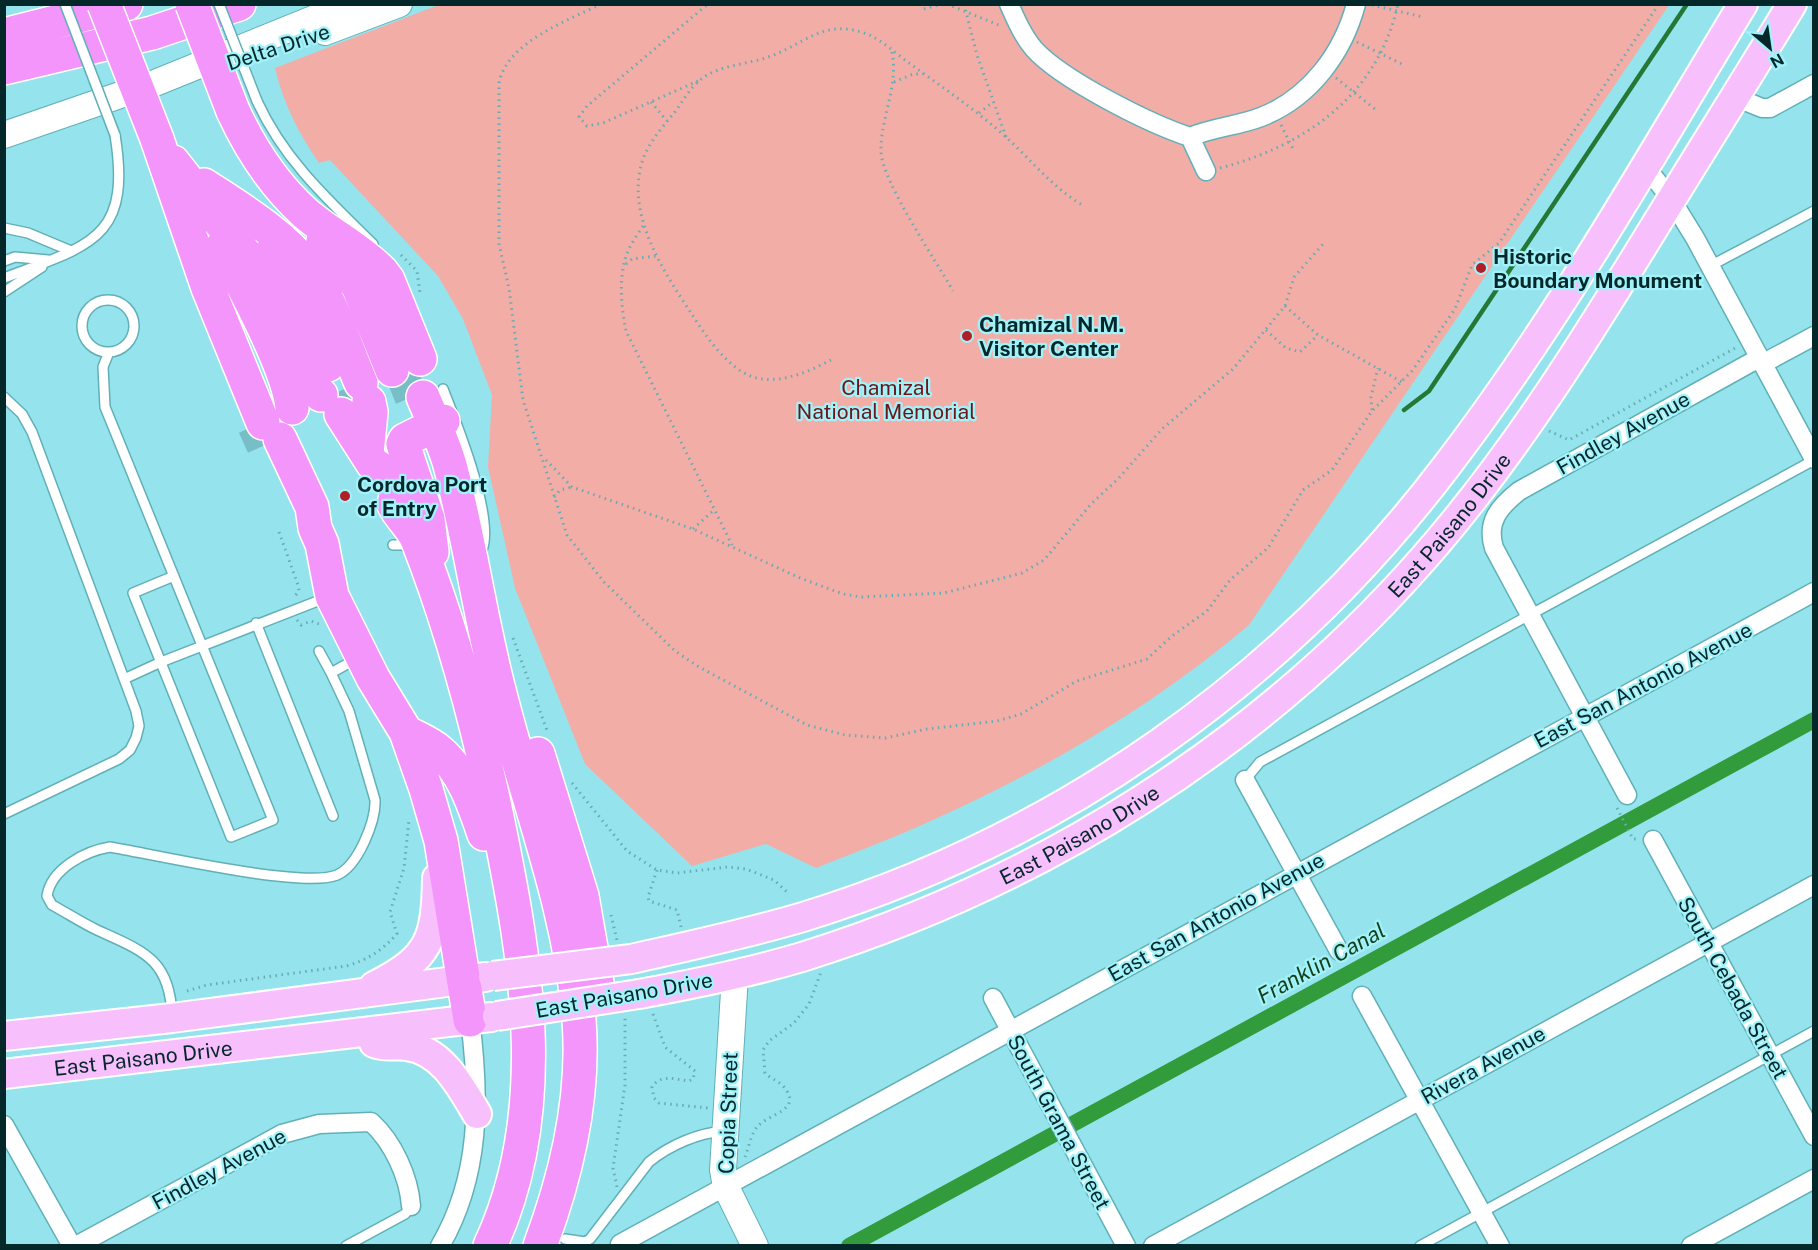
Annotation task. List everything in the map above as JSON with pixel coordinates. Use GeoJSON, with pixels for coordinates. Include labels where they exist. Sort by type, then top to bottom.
{"type":"FeatureCollection","features":[{"type":"Feature","properties":{"kind":"highway"},"geometry":{"type":"LineString","coordinates":[[4,17],[74,4]]}},
{"type":"Feature","properties":{"kind":"highway"},"geometry":{"type":"LineString","coordinates":[[104,4],[166,152],[199,205],[232,266],[291,394],[277,434]]}},
{"type":"Feature","properties":{"kind":"highway"},"geometry":{"type":"LineString","coordinates":[[4,35],[126,4]]}},
{"type":"Feature","properties":{"kind":"highway"},"geometry":{"type":"LineString","coordinates":[[192,4],[245,106],[261,163],[317,255],[331,271],[353,312],[405,440],[403,449],[430,529],[429,573]]}},
{"type":"Feature","properties":{"kind":"highway"},"geometry":{"type":"LineString","coordinates":[[4,82],[103,46],[239,4]]}},
{"type":"Feature","properties":{"kind":"highway"},"geometry":{"type":"LineString","coordinates":[[4,68],[103,46]]}},
{"type":"Feature","properties":{"kind":"highway"},"geometry":{"type":"LineString","coordinates":[[166,152],[290,282],[387,400],[459,465],[469,516],[469,559],[515,682],[565,837],[588,925],[599,989],[602,1054],[599,1097],[589,1160],[556,1243]]}},
{"type":"Feature","properties":{"kind":"highway"},"geometry":{"type":"LineString","coordinates":[[166,152],[264,278],[313,387],[387,400]]}},
{"type":"Feature","properties":{"kind":"highway"},"geometry":{"type":"LineString","coordinates":[[199,205],[243,202],[294,215],[382,272],[388,280],[387,400],[373,464],[395,478],[398,485],[394,505],[412,530],[456,648],[471,703],[506,859],[528,996],[529,1071],[521,1144],[510,1195],[489,1245]]}},
{"type":"Feature","properties":{"kind":"highway"},"geometry":{"type":"LineString","coordinates":[[199,205],[255,220],[296,254],[309,269],[387,400]]}},
{"type":"Feature","properties":{"kind":"highway"},"geometry":{"type":"LineString","coordinates":[[199,205],[193,271],[220,347],[277,434],[312,507],[315,528],[333,584],[361,656],[406,732],[441,841],[478,978],[483,1018]]}},
{"type":"Feature","properties":{"kind":"highway"},"geometry":{"type":"LineString","coordinates":[[294,215],[349,254],[375,287],[387,400]]}},
{"type":"Feature","properties":{"kind":"highway"},"geometry":{"type":"LineString","coordinates":[[406,732],[438,750],[454,766],[473,804],[516,925]]}},
{"type":"Feature","properties":{"kind":"main road","name":"Delta Drive"},"geometry":{"type":"LineString","coordinates":[[4,135],[155,83],[350,4]]}},
{"type":"Feature","properties":{"kind":"main road","name":"Delta Drive"},"geometry":{"type":"LineString","coordinates":[[155,83],[254,57],[399,4]]}},
{"type":"Feature","properties":{"kind":"main road","name":"East Paisano Drive"},"geometry":{"type":"LineString","coordinates":[[4,1036],[172,1018],[632,959],[741,935],[806,916],[911,878],[1001,837],[1075,798],[1195,719],[1282,648],[1331,600],[1413,510],[1504,389],[1560,303],[1743,4]]}},
{"type":"Feature","properties":{"kind":"main road","name":"East Paisano Drive"},"geometry":{"type":"LineString","coordinates":[[4,1074],[483,1018],[646,1004],[882,930],[1011,874],[1139,803],[1194,765],[1296,686],[1370,617],[1423,559],[1474,497],[1563,373],[1792,4]]}},
{"type":"Feature","properties":{"kind":"main road"},"geometry":{"type":"LineString","coordinates":[[363,992],[397,975],[413,962],[433,933],[436,897],[433,816]]}},
{"type":"Feature","properties":{"kind":"main road"},"geometry":{"type":"LineString","coordinates":[[735,975],[739,956],[745,950],[787,935],[806,916]]}},
{"type":"Feature","properties":{"kind":"main road","name":"Copia Street"},"geometry":{"type":"LineString","coordinates":[[735,975],[722,1156],[726,1187],[755,1245]]}},
{"type":"Feature","properties":{"kind":"main road"},"geometry":{"type":"LineString","coordinates":[[101,1064],[153,1043],[164,1034],[172,1018]]}},
{"type":"Feature","properties":{"kind":"main road"},"geometry":{"type":"LineString","coordinates":[[350,1034],[383,1046],[408,1046],[427,1053],[451,1074],[477,1114]]}},
{"type":"Feature","properties":{"kind":"street"},"geometry":{"type":"LineString","coordinates":[[1009,4],[1020,29],[1035,49],[1055,66],[1113,102],[1164,128],[1190,137],[1213,127],[1241,123],[1274,111],[1301,93],[1326,68],[1345,37],[1356,4]]}},
{"type":"Feature","properties":{"kind":"street"},"geometry":{"type":"LineString","coordinates":[[1736,97],[1762,108],[1770,108],[1814,84]]}},
{"type":"Feature","properties":{"kind":"street"},"geometry":{"type":"LineString","coordinates":[[1190,137],[1206,171]]}},
{"type":"Feature","properties":{"kind":"street"},"geometry":{"type":"LineString","coordinates":[[1645,166],[1671,199],[1710,266],[1814,459]]}},
{"type":"Feature","properties":{"kind":"street","name":"Findley Avenue"},"geometry":{"type":"LineString","coordinates":[[1529,615],[1494,548],[1490,527],[1494,516],[1519,491],[1760,361],[1814,336]]}},
{"type":"Feature","properties":{"kind":"street","name":"East San Antonio Avenue"},"geometry":{"type":"LineString","coordinates":[[620,1244],[1814,592]]}},
{"type":"Feature","properties":{"kind":"street"},"geometry":{"type":"LineString","coordinates":[[1529,615],[1584,717],[1622,801]]}},
{"type":"Feature","properties":{"kind":"street"},"geometry":{"type":"LineString","coordinates":[[1245,780],[1339,951]]}},
{"type":"Feature","properties":{"kind":"street","name":"South Cebada Street"},"geometry":{"type":"LineString","coordinates":[[1653,840],[1814,1136]]}},
{"type":"Feature","properties":{"kind":"street","name":"Rivera Avenue"},"geometry":{"type":"LineString","coordinates":[[1153,1245],[1814,885]]}},
{"type":"Feature","properties":{"kind":"street"},"geometry":{"type":"LineString","coordinates":[[1362,996],[1422,1099],[1500,1245]]}},
{"type":"Feature","properties":{"kind":"street","name":"South Grama Street"},"geometry":{"type":"LineString","coordinates":[[993,998],[1126,1245]]}},
{"type":"Feature","properties":{"kind":"street"},"geometry":{"type":"LineString","coordinates":[[440,1245],[463,1193],[473,1153],[483,1018]]}},
{"type":"Feature","properties":{"kind":"street","name":"Findley Avenue"},"geometry":{"type":"LineString","coordinates":[[74,1245],[282,1134],[319,1124],[370,1122],[385,1139],[409,1187],[411,1206]]}},
{"type":"Feature","properties":{"kind":"street"},"geometry":{"type":"LineString","coordinates":[[6,1131],[74,1245]]}},
{"type":"Feature","properties":{"kind":"street"},"geometry":{"type":"LineString","coordinates":[[1692,1245],[1814,1179]]}},
{"type":"Feature","properties":{"kind":"lane"},"geometry":{"type":"LineString","coordinates":[[4,278],[51,260],[90,241],[105,227],[115,210],[119,196],[120,161],[116,135],[65,4]]}},
{"type":"Feature","properties":{"kind":"lane"},"geometry":{"type":"LineString","coordinates":[[219,4],[245,106],[270,129],[293,163],[377,248]]}},
{"type":"Feature","properties":{"kind":"lane"},"geometry":{"type":"LineString","coordinates":[[1710,266],[1814,211]]}},
{"type":"Feature","properties":{"kind":"lane"},"geometry":{"type":"LineString","coordinates":[[4,228],[28,233],[71,251]]}},
{"type":"Feature","properties":{"kind":"lane"},"geometry":{"type":"LineString","coordinates":[[8,259],[51,260]]}},
{"type":"Feature","properties":{"kind":"lane"},"geometry":{"type":"LineString","coordinates":[[4,292],[51,260]]}},
{"type":"Feature","properties":{"kind":"lane"},"geometry":{"type":"LineString","coordinates":[[107,300],[125,307],[134,325],[127,344],[119,350],[109,352],[90,345],[82,327],[83,317],[89,309],[107,300]]}},
{"type":"Feature","properties":{"kind":"lane"},"geometry":{"type":"LineString","coordinates":[[387,400],[418,324]]}},
{"type":"Feature","properties":{"kind":"lane"},"geometry":{"type":"LineString","coordinates":[[109,352],[103,367],[103,401],[273,820],[231,837],[133,593],[174,576]]}},
{"type":"Feature","properties":{"kind":"lane"},"geometry":{"type":"LineString","coordinates":[[4,397],[22,414],[32,432],[124,679],[139,726],[130,750],[99,770],[4,813]]}},
{"type":"Feature","properties":{"kind":"lane"},"geometry":{"type":"LineString","coordinates":[[1245,780],[1260,762],[1814,459]]}},
{"type":"Feature","properties":{"kind":"lane"},"geometry":{"type":"LineString","coordinates":[[393,545],[403,545],[429,573]]}},
{"type":"Feature","properties":{"kind":"lane"},"geometry":{"type":"LineString","coordinates":[[124,679],[256,623],[333,584]]}},
{"type":"Feature","properties":{"kind":"lane"},"geometry":{"type":"LineString","coordinates":[[256,623],[333,816]]}},
{"type":"Feature","properties":{"kind":"lane"},"geometry":{"type":"LineString","coordinates":[[172,1018],[171,994],[158,965],[146,953],[52,905],[47,896],[49,885],[78,857],[93,850],[110,847],[250,872],[314,878],[337,875],[352,864],[376,814],[375,800],[349,711],[319,651]]}},
{"type":"Feature","properties":{"kind":"lane"},"geometry":{"type":"LineString","coordinates":[[331,673],[361,656]]}},
{"type":"Feature","properties":{"kind":"lane"},"geometry":{"type":"LineString","coordinates":[[1420,1245],[1814,1031]]}},
{"type":"Feature","properties":{"kind":"lane"},"geometry":{"type":"LineString","coordinates":[[556,1243],[585,1242],[590,1239],[649,1162],[658,1154],[704,1132],[724,1131]]}},
{"type":"Feature","properties":{"kind":"lane"},"geometry":{"type":"LineString","coordinates":[[346,1245],[405,1214],[411,1206]]}},
{"type":"Feature","properties":{"kind":"path"},"geometry":{"type":"LineString","coordinates":[[601,4],[514,52],[501,71],[499,83],[499,243],[509,288],[523,400],[544,458],[554,497],[573,545],[619,597],[675,651],[699,667],[807,724],[866,737],[903,736],[927,729],[997,721],[1021,714],[1077,681],[1147,658],[1172,636],[1207,611],[1230,580],[1268,548],[1304,490],[1332,470],[1372,411],[1402,382],[1455,309],[1472,265],[1499,243],[1659,4]]}},
{"type":"Feature","properties":{"kind":"path"},"geometry":{"type":"LineString","coordinates":[[708,4],[587,106],[579,117],[586,126],[594,126],[722,69],[773,56],[833,28],[863,32],[979,113],[1066,195],[1084,206]]}},
{"type":"Feature","properties":{"kind":"path"},"geometry":{"type":"LineString","coordinates":[[924,9],[941,4]]}},
{"type":"Feature","properties":{"kind":"path"},"geometry":{"type":"LineString","coordinates":[[947,4],[1011,30],[1020,29]]}},
{"type":"Feature","properties":{"kind":"path"},"geometry":{"type":"LineString","coordinates":[[964,4],[992,103],[1006,137]]}},
{"type":"Feature","properties":{"kind":"path"},"geometry":{"type":"LineString","coordinates":[[1371,4],[1423,17]]}},
{"type":"Feature","properties":{"kind":"path"},"geometry":{"type":"LineString","coordinates":[[1206,171],[1246,162],[1290,143],[1330,116],[1353,92],[1380,52],[1398,4]]}},
{"type":"Feature","properties":{"kind":"path"},"geometry":{"type":"LineString","coordinates":[[1345,37],[1404,65]]}},
{"type":"Feature","properties":{"kind":"path"},"geometry":{"type":"LineString","coordinates":[[892,51],[894,82],[881,137],[883,166],[953,291]]}},
{"type":"Feature","properties":{"kind":"path"},"geometry":{"type":"LineString","coordinates":[[1326,68],[1375,109]]}},
{"type":"Feature","properties":{"kind":"path"},"geometry":{"type":"LineString","coordinates":[[894,82],[913,74],[924,74]]}},
{"type":"Feature","properties":{"kind":"path"},"geometry":{"type":"LineString","coordinates":[[699,81],[667,121],[645,154],[640,191],[644,225],[656,256],[697,323],[726,358],[742,372],[763,378],[783,378],[807,372],[831,360]]}},
{"type":"Feature","properties":{"kind":"path"},"geometry":{"type":"LineString","coordinates":[[651,102],[667,121]]}},
{"type":"Feature","properties":{"kind":"path"},"geometry":{"type":"LineString","coordinates":[[979,113],[992,103]]}},
{"type":"Feature","properties":{"kind":"path"},"geometry":{"type":"LineString","coordinates":[[644,225],[628,250],[624,265],[622,313],[626,331],[713,511],[732,545]]}},
{"type":"Feature","properties":{"kind":"path"},"geometry":{"type":"LineString","coordinates":[[544,458],[572,487],[732,545],[800,578],[843,594],[861,597],[944,593],[1022,573],[1044,560],[1092,503],[1162,429],[1233,369],[1285,306],[1294,277],[1324,243]]}},
{"type":"Feature","properties":{"kind":"path"},"geometry":{"type":"LineString","coordinates":[[624,265],[632,259],[656,256]]}},
{"type":"Feature","properties":{"kind":"path"},"geometry":{"type":"LineString","coordinates":[[1285,306],[1318,335],[1402,382]]}},
{"type":"Feature","properties":{"kind":"path"},"geometry":{"type":"LineString","coordinates":[[1266,330],[1293,352],[1300,352],[1318,335]]}},
{"type":"Feature","properties":{"kind":"path"},"geometry":{"type":"LineString","coordinates":[[1548,430],[1569,440],[1749,340]]}},
{"type":"Feature","properties":{"kind":"path"},"geometry":{"type":"LineString","coordinates":[[1372,411],[1371,397],[1378,368]]}},
{"type":"Feature","properties":{"kind":"path"},"geometry":{"type":"LineString","coordinates":[[554,497],[560,490],[572,487]]}},
{"type":"Feature","properties":{"kind":"path"},"geometry":{"type":"LineString","coordinates":[[693,530],[713,511]]}},
{"type":"Feature","properties":{"kind":"path"},"geometry":{"type":"LineString","coordinates":[[511,633],[550,739]]}},
{"type":"Feature","properties":{"kind":"path"},"geometry":{"type":"LineString","coordinates":[[570,781],[627,851],[657,870],[677,873],[729,867],[746,869],[774,880],[788,893]]}},
{"type":"Feature","properties":{"kind":"path"},"geometry":{"type":"LineString","coordinates":[[1622,801],[1633,839]]}},
{"type":"Feature","properties":{"kind":"path"},"geometry":{"type":"LineString","coordinates":[[657,870],[648,897],[650,901],[677,910],[680,921]]}},
{"type":"Feature","properties":{"kind":"path"},"geometry":{"type":"LineString","coordinates":[[751,1172],[745,1157],[756,1128],[766,1118],[785,1110],[790,1103],[789,1094],[782,1084],[765,1073],[763,1050],[769,1041],[794,1023],[809,1005],[821,972]]}},
{"type":"Feature","properties":{"kind":"path"},"geometry":{"type":"LineString","coordinates":[[646,1004],[664,1047],[676,1058],[691,1066],[695,1075],[689,1081],[661,1078],[652,1088],[654,1098],[659,1103],[710,1109]]}},
{"type":"Feature","properties":{"kind":"green space","name":"Chamizal National Memorial"},"geometry":{"type":"Polygon","coordinates":[[[441,4],[1669,5],[1249,625],[1176,682],[1099,733],[1059,756],[977,800],[816,868],[766,844],[692,866],[585,764],[515,588],[488,467],[492,395],[463,319],[438,276],[330,160],[319,163],[287,106],[275,68],[441,4]]]}},
{"type":"Feature","properties":{"kind":"waterway"},"geometry":{"type":"LineString","coordinates":[[1404,410],[1429,391],[1687,4]]}},
{"type":"Feature","properties":{"kind":"waterway","name":"Franklin Canal"},"geometry":{"type":"LineString","coordinates":[[849,1246],[1814,720]]}},
{"type":"Feature","properties":{"kind":"tunnel"},"geometry":{"type":"LineString","coordinates":[[399,367],[413,402]]}},
{"type":"Feature","properties":{"kind":"tunnel"},"geometry":{"type":"LineString","coordinates":[[340,391],[349,411]]}},
{"type":"Feature","properties":{"kind":"tunnel"},"geometry":{"type":"LineString","coordinates":[[254,426],[263,446]]}},
{"type":"Feature","properties":{"kind":"place","name":"Historic Boundary Monument"},"geometry":{"type":"Point","coordinates":[1481,268]}},
{"type":"Feature","properties":{"kind":"place","name":"Chamizal N.M. Visitor Center"},"geometry":{"type":"Point","coordinates":[967,336]}},
{"type":"Feature","properties":{"kind":"place","name":"Cordova Port of Entry"},"geometry":{"type":"Point","coordinates":[345,496]}}]}
